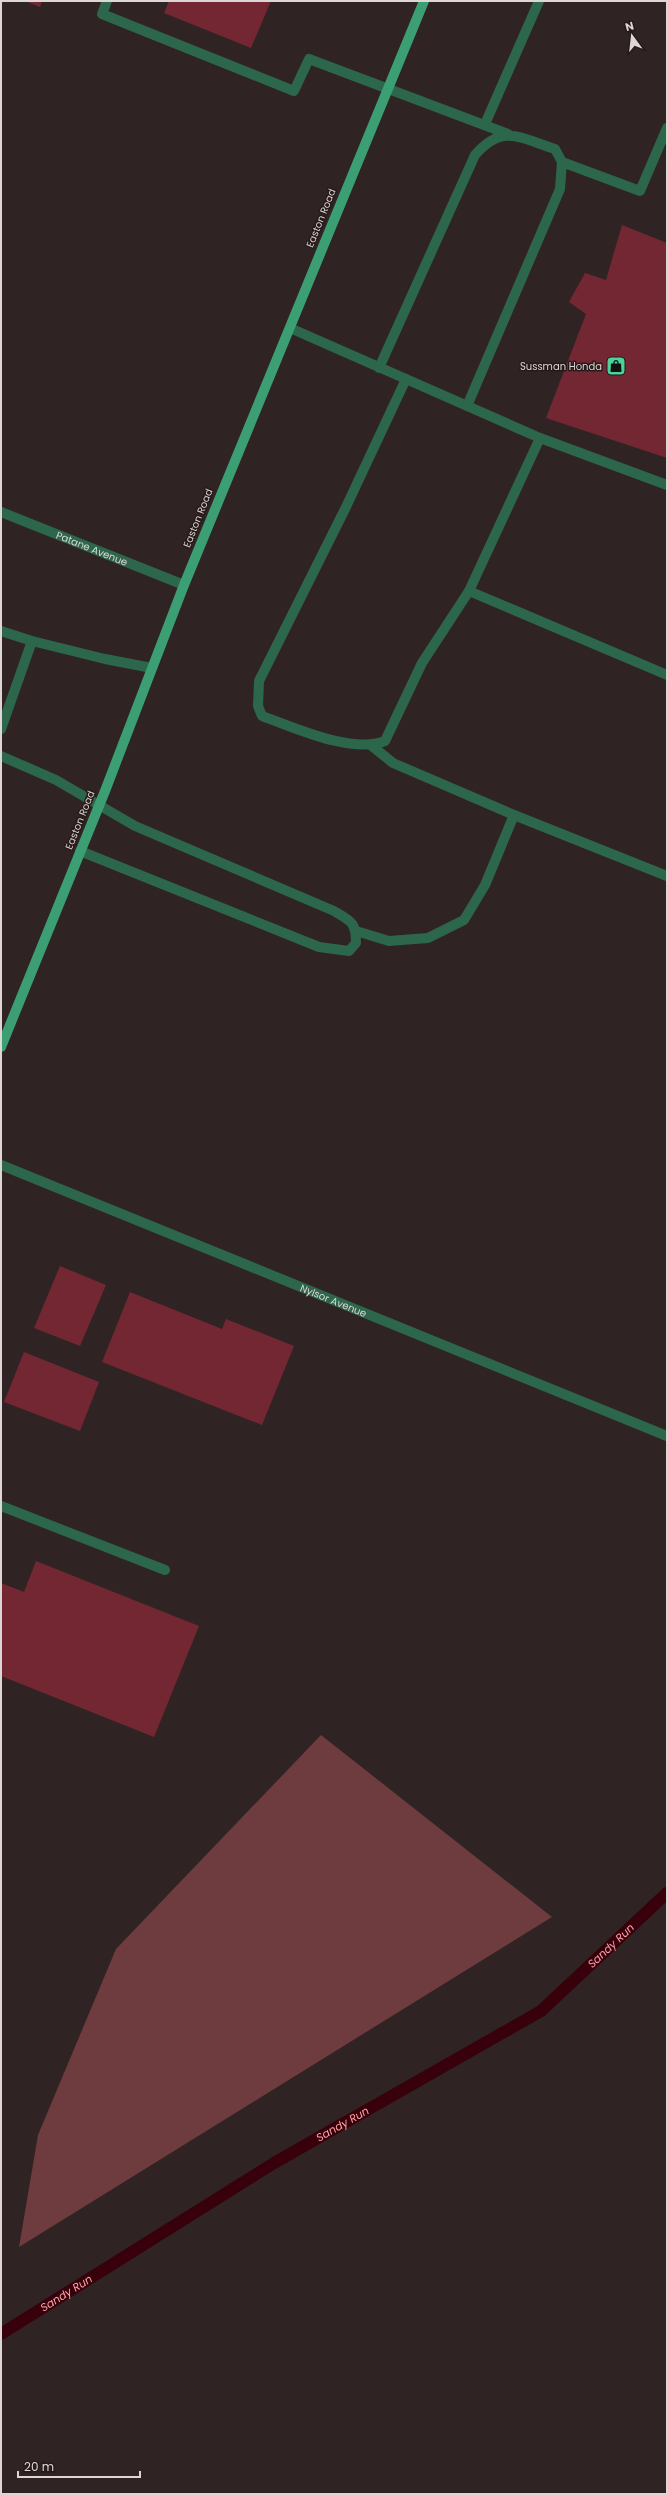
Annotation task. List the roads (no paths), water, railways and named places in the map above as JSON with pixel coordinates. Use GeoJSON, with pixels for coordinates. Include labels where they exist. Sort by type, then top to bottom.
{"type":"FeatureCollection","features":[{"type":"Feature","properties":{"kind":"main road","name":"Easton Road"},"geometry":{"type":"LineString","coordinates":[[1,1047],[98,806],[184,585],[424,1]]}},
{"type":"Feature","properties":{"kind":"street"},"geometry":{"type":"LineString","coordinates":[[107,1],[102,14],[294,91],[309,59],[485,124],[508,134],[555,149],[562,162],[560,189],[467,406]]}},
{"type":"Feature","properties":{"kind":"street"},"geometry":{"type":"LineString","coordinates":[[485,124],[539,1]]}},
{"type":"Feature","properties":{"kind":"street"},"geometry":{"type":"LineString","coordinates":[[562,162],[640,191],[667,128]]}},
{"type":"Feature","properties":{"kind":"street"},"geometry":{"type":"LineString","coordinates":[[379,368],[475,155],[494,138],[508,134]]}},
{"type":"Feature","properties":{"kind":"street"},"geometry":{"type":"LineString","coordinates":[[290,328],[540,438],[667,485]]}},
{"type":"Feature","properties":{"kind":"street"},"geometry":{"type":"LineString","coordinates":[[406,379],[346,507],[259,681],[258,706],[262,716],[327,739],[372,746],[385,741],[422,664],[469,590],[540,438]]}},
{"type":"Feature","properties":{"kind":"street","name":"Patane Avenue"},"geometry":{"type":"LineString","coordinates":[[1,512],[184,585]]}},
{"type":"Feature","properties":{"kind":"street"},"geometry":{"type":"LineString","coordinates":[[469,590],[667,675]]}},
{"type":"Feature","properties":{"kind":"street"},"geometry":{"type":"LineString","coordinates":[[1,631],[32,641],[105,659],[152,668]]}},
{"type":"Feature","properties":{"kind":"street"},"geometry":{"type":"LineString","coordinates":[[1,729],[32,641]]}},
{"type":"Feature","properties":{"kind":"street"},"geometry":{"type":"LineString","coordinates":[[372,746],[393,763],[514,815],[667,876]]}},
{"type":"Feature","properties":{"kind":"street"},"geometry":{"type":"LineString","coordinates":[[1,756],[56,780],[98,806],[135,826],[334,911],[353,922],[356,931],[356,943],[349,951],[320,947],[80,851]]}},
{"type":"Feature","properties":{"kind":"street"},"geometry":{"type":"LineString","coordinates":[[356,931],[389,941],[428,938],[464,920],[485,885],[514,815]]}},
{"type":"Feature","properties":{"kind":"street","name":"Nylsor Avenue"},"geometry":{"type":"LineString","coordinates":[[1,1165],[667,1436]]}},
{"type":"Feature","properties":{"kind":"street"},"geometry":{"type":"LineString","coordinates":[[1,1506],[165,1570]]}},
{"type":"Feature","properties":{"kind":"waterway","name":"Sandy Run"},"geometry":{"type":"LineString","coordinates":[[1,2334],[274,2163],[541,2011],[667,1893]]}},
{"type":"Feature","properties":{"kind":"place","name":"Sussman Honda"},"geometry":{"type":"Point","coordinates":[616,366]}}]}
